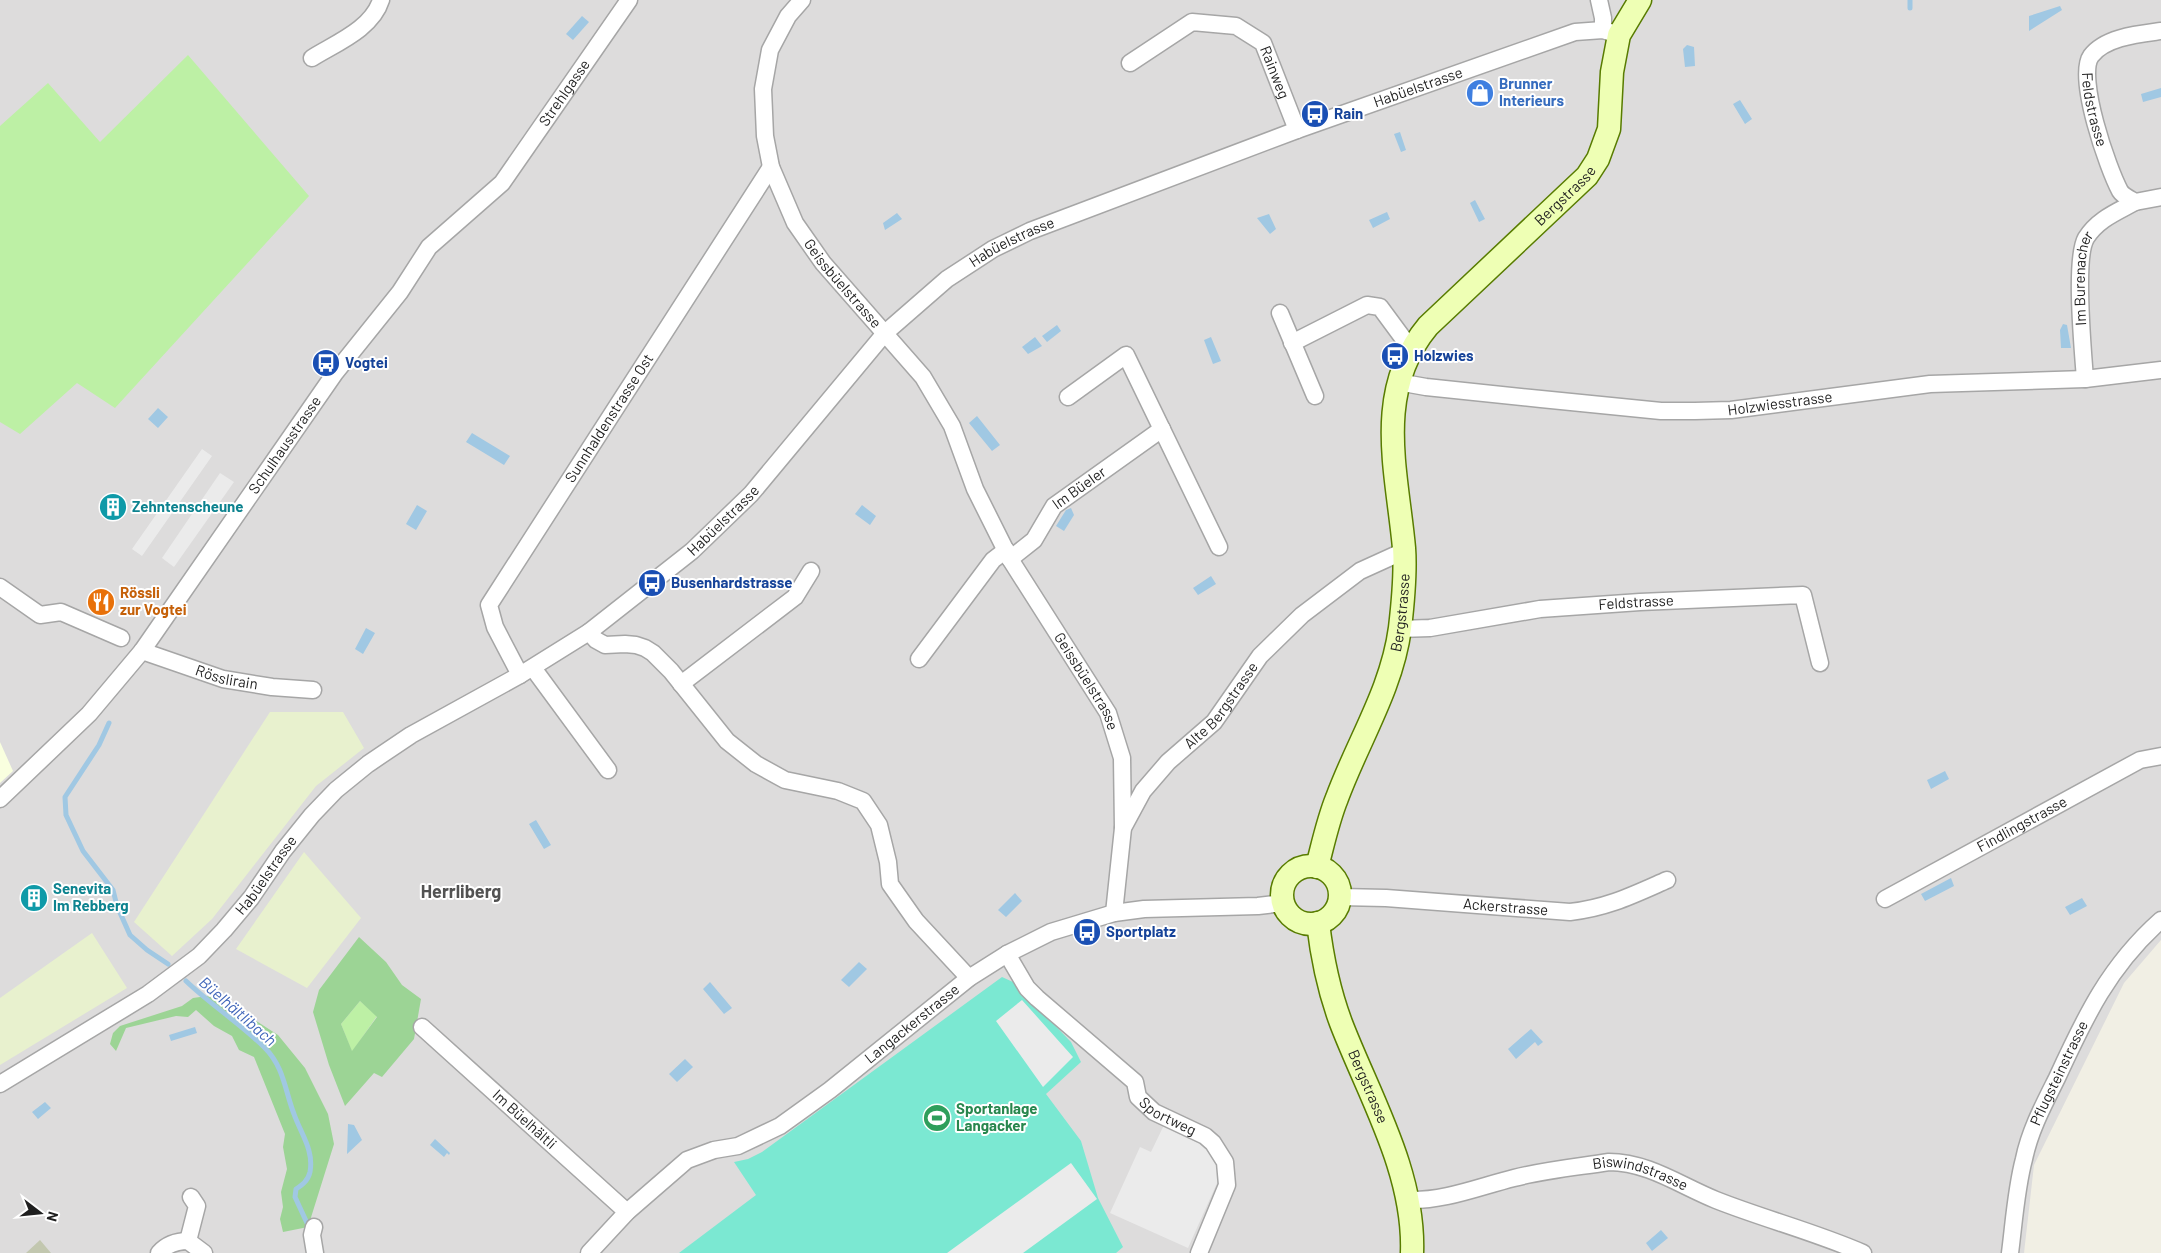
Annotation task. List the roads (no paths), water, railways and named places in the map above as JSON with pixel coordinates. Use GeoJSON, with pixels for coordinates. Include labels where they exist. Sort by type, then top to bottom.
{"type":"FeatureCollection","features":[{"type":"Feature","properties":{"kind":"street"},"geometry":{"type":"LineString","coordinates":[[312,58],[365,24],[374,14],[381,0]]}},
{"type":"Feature","properties":{"kind":"street","name":"Strehlgasse"},"geometry":{"type":"LineString","coordinates":[[499,187],[525,153],[629,0]]}},
{"type":"Feature","properties":{"kind":"street","name":"Geissbüelstrasse"},"geometry":{"type":"LineString","coordinates":[[802,0],[788,16],[770,50],[764,89],[765,136],[771,167],[795,223],[823,263],[923,377],[952,426],[975,490],[1008,555],[1108,712],[1122,758],[1123,828]]}},
{"type":"Feature","properties":{"kind":"street"},"geometry":{"type":"LineString","coordinates":[[1599,0],[1611,33]]}},
{"type":"Feature","properties":{"kind":"street","name":"Bergstrasse"},"geometry":{"type":"LineString","coordinates":[[1317,867],[1337,798],[1385,686],[1400,629],[1404,551],[1392,438],[1392,420],[1398,382],[1411,349],[1428,326],[1587,176],[1598,160],[1609,129],[1612,72],[1611,33],[1640,0]]}},
{"type":"Feature","properties":{"kind":"street","name":"Rainweg"},"geometry":{"type":"LineString","coordinates":[[1130,63],[1192,22],[1236,26],[1263,43],[1297,130]]}},
{"type":"Feature","properties":{"kind":"street","name":"Feldstrasse"},"geometry":{"type":"LineString","coordinates":[[2135,202],[2121,193],[2109,165],[2096,126],[2086,73],[2090,58],[2111,42],[2134,34],[2161,31]]}},
{"type":"Feature","properties":{"kind":"street","name":"Habüelstrasse"},"geometry":{"type":"LineString","coordinates":[[0,1084],[148,994],[199,956],[251,898],[283,851],[312,815],[336,790],[368,764],[411,735],[526,671],[589,632],[692,551],[751,494],[885,333],[947,279],[993,249],[1069,216],[1297,130],[1575,32],[1611,33]]}},
{"type":"Feature","properties":{"kind":"street","name":"Sunnhaldenstrasse Ost"},"geometry":{"type":"LineString","coordinates":[[526,671],[495,628],[489,605],[771,167]]}},
{"type":"Feature","properties":{"kind":"street","name":"Schulhausstrasse"},"geometry":{"type":"LineString","coordinates":[[0,799],[88,714],[142,651],[335,373],[400,292],[429,247],[470,209],[499,187]]}},
{"type":"Feature","properties":{"kind":"street"},"geometry":{"type":"LineString","coordinates":[[2135,202],[2161,197]]}},
{"type":"Feature","properties":{"kind":"street","name":"Im Burenacher"},"geometry":{"type":"LineString","coordinates":[[2085,379],[2080,264],[2086,239],[2103,218],[2135,202]]}},
{"type":"Feature","properties":{"kind":"street"},"geometry":{"type":"LineString","coordinates":[[1292,343],[1367,305],[1380,307],[1411,349]]}},
{"type":"Feature","properties":{"kind":"street"},"geometry":{"type":"LineString","coordinates":[[1280,313],[1315,396]]}},
{"type":"Feature","properties":{"kind":"street"},"geometry":{"type":"LineString","coordinates":[[1068,397],[1126,355],[1219,547]]}},
{"type":"Feature","properties":{"kind":"street","name":"Holzwiesstrasse"},"geometry":{"type":"LineString","coordinates":[[1398,382],[1514,397],[1662,411],[1696,411],[1731,410],[1930,384],[2085,379],[2161,370]]}},
{"type":"Feature","properties":{"kind":"street","name":"Im Büeler"},"geometry":{"type":"LineString","coordinates":[[1008,555],[1034,540],[1054,506],[1162,429]]}},
{"type":"Feature","properties":{"kind":"street","name":"Alte Bergstrasse"},"geometry":{"type":"LineString","coordinates":[[1114,913],[1123,828],[1143,791],[1168,762],[1214,722],[1260,656],[1302,615],[1360,571],[1404,551]]}},
{"type":"Feature","properties":{"kind":"street"},"geometry":{"type":"LineString","coordinates":[[919,659],[993,560],[1008,555]]}},
{"type":"Feature","properties":{"kind":"street"},"geometry":{"type":"LineString","coordinates":[[681,684],[794,597],[811,571]]}},
{"type":"Feature","properties":{"kind":"street"},"geometry":{"type":"LineString","coordinates":[[0,587],[40,615],[61,612],[120,638]]}},
{"type":"Feature","properties":{"kind":"street","name":"Feldstrasse"},"geometry":{"type":"LineString","coordinates":[[1400,629],[1430,628],[1540,609],[1640,602],[1803,595],[1820,663]]}},
{"type":"Feature","properties":{"kind":"street"},"geometry":{"type":"LineString","coordinates":[[589,632],[596,640],[605,645],[625,644],[645,648],[665,665],[727,741],[756,764],[785,780],[838,791],[863,801],[879,825],[888,862],[890,884],[916,920],[969,978]]}},
{"type":"Feature","properties":{"kind":"street","name":"Rösslirain"},"geometry":{"type":"LineString","coordinates":[[142,651],[223,679],[272,687],[313,690]]}},
{"type":"Feature","properties":{"kind":"street"},"geometry":{"type":"LineString","coordinates":[[526,671],[608,770]]}},
{"type":"Feature","properties":{"kind":"street","name":"Findlingstrasse"},"geometry":{"type":"LineString","coordinates":[[1884,899],[2140,760],[2161,756]]}},
{"type":"Feature","properties":{"kind":"street"},"geometry":{"type":"LineString","coordinates":[[1317,867],[1325,870],[1336,881],[1340,897],[1333,914],[1318,923],[1309,924],[1293,918],[1283,903],[1282,893],[1290,875],[1298,869],[1317,867]]}},
{"type":"Feature","properties":{"kind":"street","name":"Ackerstrasse"},"geometry":{"type":"LineString","coordinates":[[1340,897],[1386,898],[1570,912],[1595,909],[1614,904],[1667,880]]}},
{"type":"Feature","properties":{"kind":"street","name":"Langackerstrasse"},"geometry":{"type":"LineString","coordinates":[[589,1253],[627,1212],[687,1160],[714,1150],[738,1146],[780,1126],[830,1090],[969,978],[1007,954],[1051,932],[1114,913],[1144,909],[1258,906],[1283,903]]}},
{"type":"Feature","properties":{"kind":"street","name":"Pflugsteinstrasse"},"geometry":{"type":"LineString","coordinates":[[2010,1253],[2024,1159],[2035,1123],[2087,1012],[2118,965],[2145,934],[2161,920]]}},
{"type":"Feature","properties":{"kind":"street","name":"Bergstrasse"},"geometry":{"type":"LineString","coordinates":[[1318,923],[1333,1000],[1390,1142],[1408,1200],[1412,1253]]}},
{"type":"Feature","properties":{"kind":"street","name":"Sportweg"},"geometry":{"type":"LineString","coordinates":[[1007,954],[1027,988],[1036,998],[1135,1082],[1138,1097],[1154,1112],[1205,1136],[1214,1143],[1225,1162],[1227,1184],[1199,1253]]}},
{"type":"Feature","properties":{"kind":"street","name":"Im Büelhältli"},"geometry":{"type":"LineString","coordinates":[[422,1027],[627,1212]]}},
{"type":"Feature","properties":{"kind":"street","name":"Biswindstrasse"},"geometry":{"type":"LineString","coordinates":[[1408,1200],[1426,1201],[1514,1178],[1621,1162],[1640,1166],[1716,1200],[1859,1252]]}},
{"type":"Feature","properties":{"kind":"street"},"geometry":{"type":"LineString","coordinates":[[188,1241],[197,1206],[191,1197]]}},
{"type":"Feature","properties":{"kind":"street"},"geometry":{"type":"LineString","coordinates":[[314,1227],[312,1235],[314,1253]]}},
{"type":"Feature","properties":{"kind":"street"},"geometry":{"type":"LineString","coordinates":[[159,1253],[177,1241],[188,1241],[204,1253]]}},
{"type":"Feature","properties":{"kind":"waterway"},"geometry":{"type":"LineString","coordinates":[[1910,0],[1910,8]]}},
{"type":"Feature","properties":{"kind":"waterway","name":"Büelhältlibach"},"geometry":{"type":"LineString","coordinates":[[109,723],[99,745],[65,797],[66,815],[83,851],[113,890],[117,906],[130,935],[147,950],[168,964]]}},
{"type":"Feature","properties":{"kind":"waterway","name":"Büelhältlibach"},"geometry":{"type":"LineString","coordinates":[[186,981],[256,1039],[276,1063],[309,1149],[310,1172],[308,1178],[296,1189],[295,1197],[307,1223]]}},
{"type":"Feature","properties":{"kind":"place","name":"Brunner Interieurs"},"geometry":{"type":"Point","coordinates":[1480,93]}},
{"type":"Feature","properties":{"kind":"place","name":"Rain"},"geometry":{"type":"Point","coordinates":[1315,114]}},
{"type":"Feature","properties":{"kind":"place","name":"Holzwies"},"geometry":{"type":"Point","coordinates":[1395,356]}},
{"type":"Feature","properties":{"kind":"place","name":"Vogtei"},"geometry":{"type":"Point","coordinates":[326,363]}},
{"type":"Feature","properties":{"kind":"place","name":"Zehntenscheune"},"geometry":{"type":"Point","coordinates":[113,507]}},
{"type":"Feature","properties":{"kind":"place","name":"Busenhardstrasse"},"geometry":{"type":"Point","coordinates":[652,583]}},
{"type":"Feature","properties":{"kind":"place","name":"Rössli zur Vogtei"},"geometry":{"type":"Point","coordinates":[101,602]}},
{"type":"Feature","properties":{"kind":"place","name":"Senevita Im Rebberg"},"geometry":{"type":"Point","coordinates":[34,898]}},
{"type":"Feature","properties":{"kind":"place","name":"Sportplatz"},"geometry":{"type":"Point","coordinates":[1087,932]}},
{"type":"Feature","properties":{"kind":"place","name":"Sportanlage Langacker"},"geometry":{"type":"Point","coordinates":[937,1118]}},
{"type":"Feature","properties":{"kind":"district","name":"Herrliberg"},"geometry":{"type":"Point","coordinates":[461,892]}}]}
